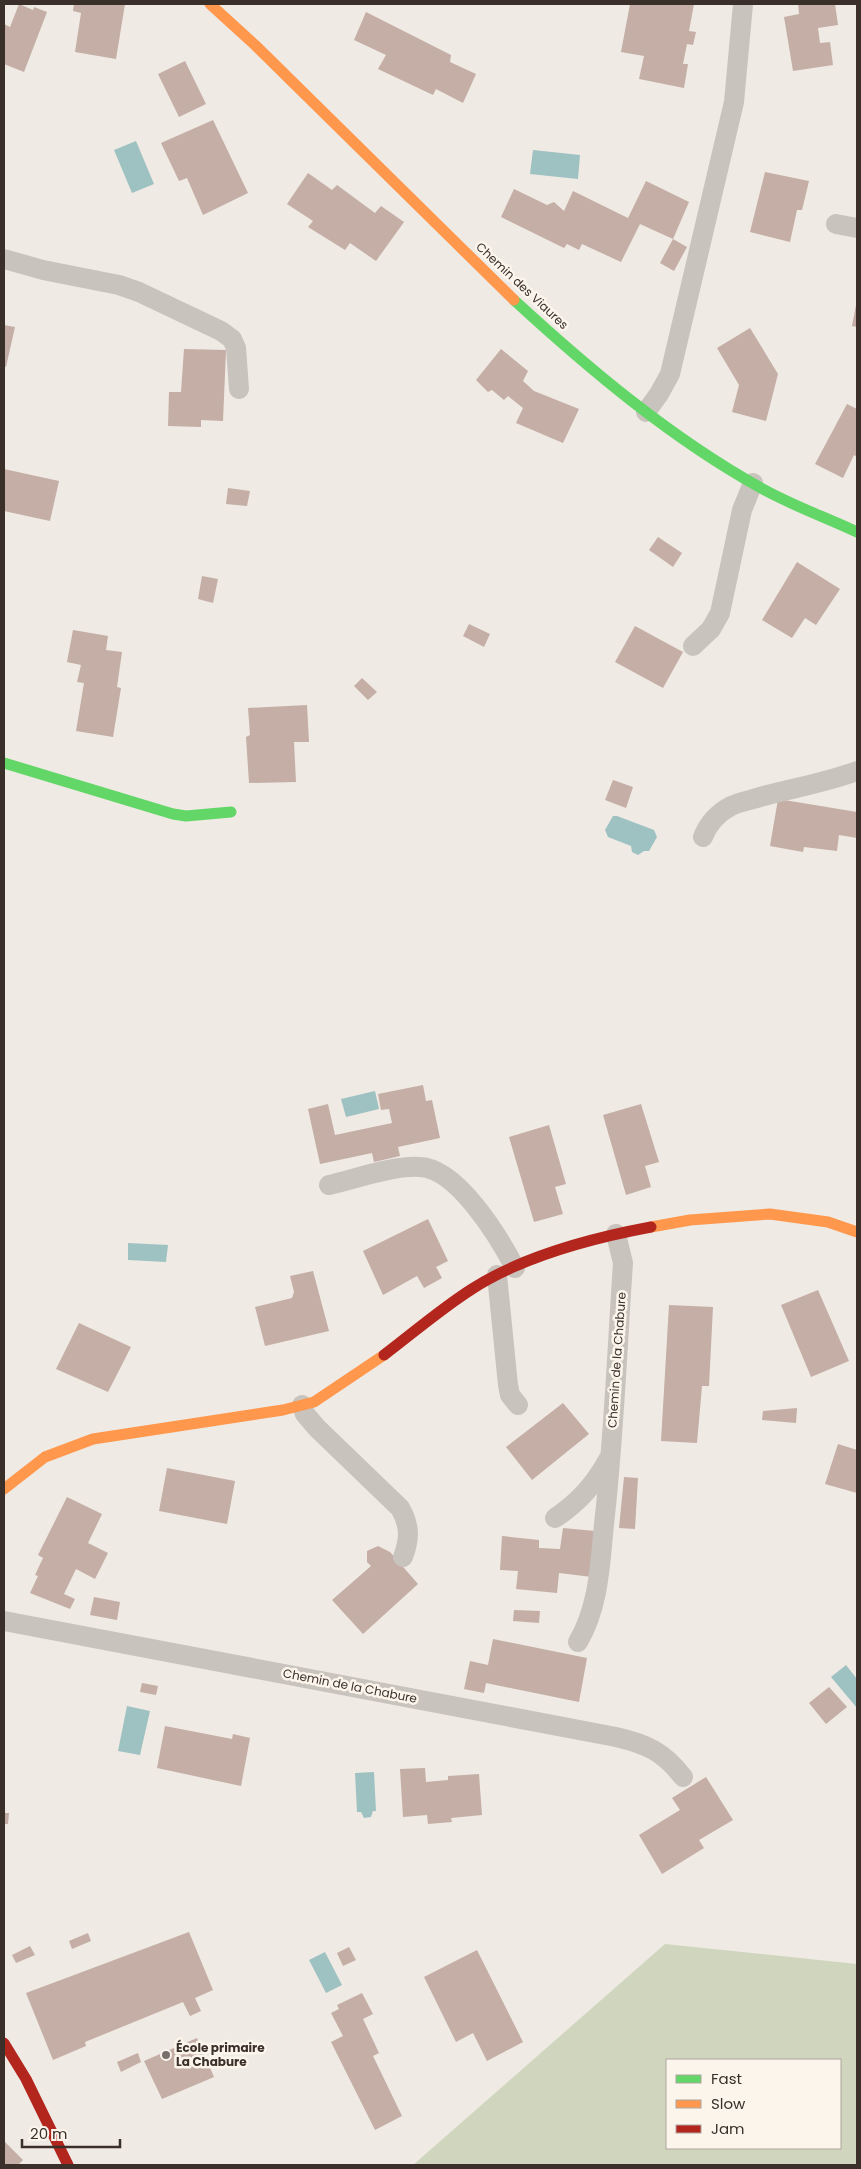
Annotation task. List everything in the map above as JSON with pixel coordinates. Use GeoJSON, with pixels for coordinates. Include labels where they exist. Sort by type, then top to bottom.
{"type":"FeatureCollection","features":[{"type":"Feature","properties":{"kind":"street","name":"Chemin des Viaures"},"geometry":{"type":"LineString","coordinates":[[210,4],[255,45],[515,301],[616,390],[753,483],[857,532]]}},
{"type":"Feature","properties":{"kind":"street"},"geometry":{"type":"LineString","coordinates":[[4,763],[174,814],[186,816],[231,812]]}},
{"type":"Feature","properties":{"kind":"street"},"geometry":{"type":"LineString","coordinates":[[4,1489],[45,1457],[93,1439],[314,1402],[362,1371],[472,1289],[506,1271],[572,1245],[616,1234],[690,1220],[770,1214],[828,1222],[857,1232]]}},
{"type":"Feature","properties":{"kind":"street"},"geometry":{"type":"LineString","coordinates":[[4,2043],[26,2079],[68,2165]]}},
{"type":"Feature","properties":{"kind":"lane"},"geometry":{"type":"LineString","coordinates":[[646,412],[665,384],[672,365],[734,102],[743,4]]}},
{"type":"Feature","properties":{"kind":"lane"},"geometry":{"type":"LineString","coordinates":[[836,224],[857,228]]}},
{"type":"Feature","properties":{"kind":"lane"},"geometry":{"type":"LineString","coordinates":[[4,259],[43,270],[119,285],[139,292],[221,331],[232,339],[236,348],[239,389]]}},
{"type":"Feature","properties":{"kind":"lane"},"geometry":{"type":"LineString","coordinates":[[693,646],[711,629],[720,612],[742,510],[753,483]]}},
{"type":"Feature","properties":{"kind":"lane"},"geometry":{"type":"LineString","coordinates":[[703,837],[707,827],[717,816],[731,806],[782,791],[815,785],[857,771]]}},
{"type":"Feature","properties":{"kind":"lane"},"geometry":{"type":"LineString","coordinates":[[329,1184],[407,1167],[422,1167],[436,1171],[450,1179],[463,1191],[496,1236],[506,1271],[508,1385],[510,1395],[518,1404]]}},
{"type":"Feature","properties":{"kind":"lane","name":"Chemin de la Chabure"},"geometry":{"type":"LineString","coordinates":[[578,1642],[588,1625],[596,1595],[609,1486],[623,1263],[616,1234]]}},
{"type":"Feature","properties":{"kind":"lane"},"geometry":{"type":"LineString","coordinates":[[302,1405],[305,1414],[317,1428],[400,1508],[406,1519],[408,1536],[402,1557]]}},
{"type":"Feature","properties":{"kind":"lane"},"geometry":{"type":"LineString","coordinates":[[555,1518],[586,1493],[599,1476],[611,1454]]}},
{"type":"Feature","properties":{"kind":"lane","name":"Chemin de la Chabure"},"geometry":{"type":"LineString","coordinates":[[4,1621],[616,1737],[639,1743],[659,1752],[683,1777]]}},
{"type":"Feature","properties":{"kind":"green space"},"geometry":{"type":"Polygon","coordinates":[[[665,1944],[857,1964],[857,2165],[413,2165],[665,1944]]]}},
{"type":"Feature","properties":{"kind":"water"},"geometry":{"type":"Polygon","coordinates":[[[136,141],[154,184],[132,193],[114,150],[136,141]]]}},
{"type":"Feature","properties":{"kind":"water"},"geometry":{"type":"Polygon","coordinates":[[[533,150],[580,155],[578,179],[530,174],[533,150]]]}},
{"type":"Feature","properties":{"kind":"water"},"geometry":{"type":"Polygon","coordinates":[[[613,816],[654,830],[657,837],[649,851],[644,851],[638,855],[632,852],[631,846],[608,837],[605,830],[613,816]]]}},
{"type":"Feature","properties":{"kind":"water"},"geometry":{"type":"Polygon","coordinates":[[[375,1091],[379,1109],[346,1117],[341,1099],[375,1091]]]}},
{"type":"Feature","properties":{"kind":"water"},"geometry":{"type":"Polygon","coordinates":[[[128,1243],[168,1245],[166,1262],[128,1260],[128,1243]]]}},
{"type":"Feature","properties":{"kind":"water"},"geometry":{"type":"Polygon","coordinates":[[[846,1665],[857,1679],[857,1708],[831,1677],[846,1665]]]}},
{"type":"Feature","properties":{"kind":"water"},"geometry":{"type":"Polygon","coordinates":[[[127,1706],[150,1711],[140,1755],[118,1751],[127,1706]]]}},
{"type":"Feature","properties":{"kind":"water"},"geometry":{"type":"Polygon","coordinates":[[[374,1772],[376,1811],[373,1811],[371,1817],[364,1818],[361,1812],[357,1812],[355,1773],[374,1772]]]}},
{"type":"Feature","properties":{"kind":"water"},"geometry":{"type":"Polygon","coordinates":[[[325,1952],[342,1985],[326,1993],[309,1960],[325,1952]]]}},
{"type":"Feature","properties":{"kind":"building"},"geometry":{"type":"Polygon","coordinates":[[[19,4],[33,10],[34,7],[47,12],[24,72],[4,64],[4,24],[10,27],[19,4]]]}},
{"type":"Feature","properties":{"kind":"building"},"geometry":{"type":"Polygon","coordinates":[[[74,4],[125,4],[116,59],[75,52],[81,13],[73,11],[74,4]]]}},
{"type":"Feature","properties":{"kind":"building"},"geometry":{"type":"Polygon","coordinates":[[[630,4],[694,4],[689,31],[696,32],[693,45],[687,44],[683,64],[688,64],[684,88],[639,79],[644,56],[621,52],[630,4]]]}},
{"type":"Feature","properties":{"kind":"building"},"geometry":{"type":"Polygon","coordinates":[[[798,4],[835,4],[838,25],[818,28],[820,43],[830,42],[833,65],[793,71],[784,17],[799,14],[798,4]]]}},
{"type":"Feature","properties":{"kind":"building"},"geometry":{"type":"Polygon","coordinates":[[[366,12],[451,55],[450,62],[476,74],[463,103],[436,89],[433,95],[378,69],[386,55],[354,40],[366,12]]]}},
{"type":"Feature","properties":{"kind":"building"},"geometry":{"type":"Polygon","coordinates":[[[185,61],[206,104],[179,117],[158,74],[185,61]]]}},
{"type":"Feature","properties":{"kind":"building"},"geometry":{"type":"Polygon","coordinates":[[[213,120],[248,193],[203,215],[187,178],[179,181],[161,143],[213,120]]]}},
{"type":"Feature","properties":{"kind":"building"},"geometry":{"type":"Polygon","coordinates":[[[765,172],[809,181],[802,210],[797,210],[790,242],[750,232],[765,172]]]}},
{"type":"Feature","properties":{"kind":"building"},"geometry":{"type":"Polygon","coordinates":[[[308,173],[332,190],[337,185],[375,213],[381,206],[404,222],[376,261],[350,243],[345,250],[308,227],[313,221],[287,204],[308,173]]]}},
{"type":"Feature","properties":{"kind":"building"},"geometry":{"type":"Polygon","coordinates":[[[646,181],[689,202],[673,239],[640,224],[621,262],[582,244],[579,250],[567,244],[564,248],[501,217],[514,189],[547,205],[554,202],[564,211],[573,191],[628,218],[646,181]]]}},
{"type":"Feature","properties":{"kind":"building"},"geometry":{"type":"Polygon","coordinates":[[[673,239],[687,247],[674,271],[660,263],[673,239]]]}},
{"type":"Feature","properties":{"kind":"building"},"geometry":{"type":"Polygon","coordinates":[[[857,305],[857,327],[852,326],[857,305]]]}},
{"type":"Feature","properties":{"kind":"building"},"geometry":{"type":"Polygon","coordinates":[[[4,325],[15,327],[6,367],[4,366],[4,325]]]}},
{"type":"Feature","properties":{"kind":"building"},"geometry":{"type":"Polygon","coordinates":[[[750,328],[778,374],[766,421],[732,412],[739,385],[717,348],[750,328]]]}},
{"type":"Feature","properties":{"kind":"building"},"geometry":{"type":"Polygon","coordinates":[[[184,349],[226,350],[223,421],[201,420],[201,427],[168,426],[169,392],[181,392],[184,349]]]}},
{"type":"Feature","properties":{"kind":"building"},"geometry":{"type":"Polygon","coordinates":[[[501,349],[528,371],[523,381],[534,391],[579,409],[563,443],[516,423],[523,408],[508,396],[504,400],[492,390],[488,392],[476,380],[501,349]]]}},
{"type":"Feature","properties":{"kind":"building"},"geometry":{"type":"Polygon","coordinates":[[[847,404],[857,409],[857,457],[854,455],[843,478],[815,464],[847,404]]]}},
{"type":"Feature","properties":{"kind":"building"},"geometry":{"type":"Polygon","coordinates":[[[4,469],[59,481],[50,521],[4,511],[4,469]]]}},
{"type":"Feature","properties":{"kind":"building"},"geometry":{"type":"Polygon","coordinates":[[[228,488],[250,491],[247,506],[226,504],[228,488]]]}},
{"type":"Feature","properties":{"kind":"building"},"geometry":{"type":"Polygon","coordinates":[[[658,537],[682,553],[673,567],[649,550],[658,537]]]}},
{"type":"Feature","properties":{"kind":"building"},"geometry":{"type":"Polygon","coordinates":[[[797,562],[840,589],[816,625],[805,618],[792,638],[762,620],[797,562]]]}},
{"type":"Feature","properties":{"kind":"building"},"geometry":{"type":"Polygon","coordinates":[[[202,576],[218,579],[213,603],[198,599],[202,576]]]}},
{"type":"Feature","properties":{"kind":"building"},"geometry":{"type":"Polygon","coordinates":[[[469,624],[490,634],[484,647],[463,636],[469,624]]]}},
{"type":"Feature","properties":{"kind":"building"},"geometry":{"type":"Polygon","coordinates":[[[635,626],[683,652],[663,688],[615,662],[635,626]]]}},
{"type":"Feature","properties":{"kind":"building"},"geometry":{"type":"Polygon","coordinates":[[[73,630],[108,636],[106,650],[122,652],[117,687],[121,688],[113,737],[76,731],[84,683],[77,682],[81,665],[67,662],[73,630]]]}},
{"type":"Feature","properties":{"kind":"building"},"geometry":{"type":"Polygon","coordinates":[[[362,678],[377,692],[368,700],[354,686],[362,678]]]}},
{"type":"Feature","properties":{"kind":"building"},"geometry":{"type":"Polygon","coordinates":[[[307,705],[309,742],[294,742],[296,782],[249,783],[246,737],[250,735],[248,708],[307,705]]]}},
{"type":"Feature","properties":{"kind":"building"},"geometry":{"type":"Polygon","coordinates":[[[613,780],[633,787],[626,808],[605,800],[613,780]]]}},
{"type":"Feature","properties":{"kind":"building"},"geometry":{"type":"Polygon","coordinates":[[[778,799],[857,812],[857,838],[839,835],[837,851],[804,847],[803,852],[770,846],[778,799]]]}},
{"type":"Feature","properties":{"kind":"building"},"geometry":{"type":"Polygon","coordinates":[[[423,1085],[426,1101],[432,1100],[440,1138],[398,1147],[400,1156],[374,1162],[372,1153],[320,1164],[308,1109],[328,1104],[335,1135],[392,1123],[389,1109],[381,1110],[378,1094],[423,1085]]]}},
{"type":"Feature","properties":{"kind":"building"},"geometry":{"type":"Polygon","coordinates":[[[641,1104],[659,1162],[645,1166],[651,1187],[626,1195],[603,1115],[641,1104]]]}},
{"type":"Feature","properties":{"kind":"building"},"geometry":{"type":"Polygon","coordinates":[[[549,1125],[566,1184],[555,1187],[563,1214],[534,1222],[509,1137],[549,1125]]]}},
{"type":"Feature","properties":{"kind":"building"},"geometry":{"type":"Polygon","coordinates":[[[428,1219],[448,1261],[436,1267],[442,1278],[424,1288],[417,1276],[383,1295],[363,1251],[428,1219]]]}},
{"type":"Feature","properties":{"kind":"building"},"geometry":{"type":"Polygon","coordinates":[[[313,1271],[329,1331],[265,1346],[255,1307],[292,1298],[294,1292],[290,1276],[313,1271]]]}},
{"type":"Feature","properties":{"kind":"building"},"geometry":{"type":"Polygon","coordinates":[[[818,1290],[849,1361],[811,1377],[781,1305],[818,1290]]]}},
{"type":"Feature","properties":{"kind":"building"},"geometry":{"type":"Polygon","coordinates":[[[669,1305],[713,1307],[709,1386],[702,1386],[697,1443],[661,1441],[669,1305]]]}},
{"type":"Feature","properties":{"kind":"building"},"geometry":{"type":"Polygon","coordinates":[[[79,1323],[131,1347],[108,1392],[56,1369],[79,1323]]]}},
{"type":"Feature","properties":{"kind":"building"},"geometry":{"type":"Polygon","coordinates":[[[563,1403],[589,1434],[532,1480],[506,1447],[563,1403]]]}},
{"type":"Feature","properties":{"kind":"building"},"geometry":{"type":"Polygon","coordinates":[[[797,1408],[796,1423],[762,1420],[763,1411],[797,1408]]]}},
{"type":"Feature","properties":{"kind":"building"},"geometry":{"type":"Polygon","coordinates":[[[838,1444],[857,1450],[857,1493],[825,1484],[838,1444]]]}},
{"type":"Feature","properties":{"kind":"building"},"geometry":{"type":"Polygon","coordinates":[[[167,1468],[235,1481],[227,1524],[159,1511],[167,1468]]]}},
{"type":"Feature","properties":{"kind":"building"},"geometry":{"type":"Polygon","coordinates":[[[624,1477],[638,1478],[635,1529],[619,1528],[624,1477]]]}},
{"type":"Feature","properties":{"kind":"building"},"geometry":{"type":"Polygon","coordinates":[[[67,1497],[102,1514],[88,1543],[108,1553],[95,1579],[76,1569],[64,1594],[75,1599],[70,1609],[30,1593],[38,1576],[35,1575],[43,1558],[38,1555],[67,1497]]]}},
{"type":"Feature","properties":{"kind":"building"},"geometry":{"type":"Polygon","coordinates":[[[563,1528],[595,1531],[592,1577],[559,1573],[557,1593],[516,1589],[518,1571],[500,1570],[502,1536],[539,1540],[539,1548],[560,1549],[563,1528]]]}},
{"type":"Feature","properties":{"kind":"building"},"geometry":{"type":"Polygon","coordinates":[[[378,1546],[390,1552],[418,1584],[363,1634],[332,1600],[371,1566],[367,1562],[367,1551],[378,1546]]]}},
{"type":"Feature","properties":{"kind":"building"},"geometry":{"type":"Polygon","coordinates":[[[94,1597],[120,1602],[117,1620],[90,1615],[94,1597]]]}},
{"type":"Feature","properties":{"kind":"building"},"geometry":{"type":"Polygon","coordinates":[[[514,1610],[540,1611],[539,1623],[513,1621],[514,1610]]]}},
{"type":"Feature","properties":{"kind":"building"},"geometry":{"type":"Polygon","coordinates":[[[493,1639],[587,1658],[579,1702],[486,1683],[484,1693],[464,1689],[470,1661],[488,1665],[493,1639]]]}},
{"type":"Feature","properties":{"kind":"building"},"geometry":{"type":"Polygon","coordinates":[[[142,1683],[158,1686],[156,1695],[140,1692],[142,1683]]]}},
{"type":"Feature","properties":{"kind":"building"},"geometry":{"type":"Polygon","coordinates":[[[829,1687],[847,1707],[826,1724],[809,1703],[829,1687]]]}},
{"type":"Feature","properties":{"kind":"building"},"geometry":{"type":"Polygon","coordinates":[[[165,1726],[232,1739],[233,1734],[250,1738],[241,1786],[157,1768],[165,1726]]]}},
{"type":"Feature","properties":{"kind":"building"},"geometry":{"type":"Polygon","coordinates":[[[425,1768],[426,1782],[448,1780],[448,1776],[479,1774],[482,1815],[451,1818],[452,1822],[428,1824],[427,1815],[403,1817],[400,1769],[425,1768]]]}},
{"type":"Feature","properties":{"kind":"building"},"geometry":{"type":"Polygon","coordinates":[[[706,1777],[733,1820],[699,1840],[704,1848],[662,1874],[639,1835],[680,1810],[672,1798],[706,1777]]]}},
{"type":"Feature","properties":{"kind":"building"},"geometry":{"type":"Polygon","coordinates":[[[4,1813],[9,1813],[8,1824],[4,1824],[4,1813]]]}},
{"type":"Feature","properties":{"kind":"building"},"geometry":{"type":"Polygon","coordinates":[[[189,1932],[213,1990],[195,1998],[201,2011],[190,2016],[183,2002],[85,2042],[86,2046],[53,2060],[26,1993],[189,1932]]]}},
{"type":"Feature","properties":{"kind":"building"},"geometry":{"type":"Polygon","coordinates":[[[88,1933],[91,1941],[72,1949],[69,1941],[88,1933]]]}},
{"type":"Feature","properties":{"kind":"building"},"geometry":{"type":"Polygon","coordinates":[[[30,1946],[35,1955],[16,1963],[12,1955],[30,1946]]]}},
{"type":"Feature","properties":{"kind":"building"},"geometry":{"type":"Polygon","coordinates":[[[349,1947],[356,1960],[343,1966],[337,1953],[349,1947]]]}},
{"type":"Feature","properties":{"kind":"building"},"geometry":{"type":"Polygon","coordinates":[[[477,1950],[523,2042],[487,2061],[473,2033],[456,2042],[424,1977],[477,1950]]]}},
{"type":"Feature","properties":{"kind":"building"},"geometry":{"type":"Polygon","coordinates":[[[362,1993],[373,2014],[363,2019],[379,2053],[373,2056],[402,2116],[375,2130],[331,2042],[343,2036],[331,2013],[339,2009],[337,2005],[362,1993]]]}},
{"type":"Feature","properties":{"kind":"building"},"geometry":{"type":"Polygon","coordinates":[[[197,2038],[214,2077],[162,2099],[144,2061],[197,2038]]]}},
{"type":"Feature","properties":{"kind":"building"},"geometry":{"type":"Polygon","coordinates":[[[138,2053],[141,2062],[121,2072],[117,2062],[138,2053]]]}},
{"type":"Feature","properties":{"kind":"building"},"geometry":{"type":"Polygon","coordinates":[[[4,2141],[23,2160],[18,2165],[4,2165],[4,2141]]]}},
{"type":"Feature","properties":{"kind":"traffic: fast"},"geometry":{"type":"LineString","coordinates":[[514,300],[601,377],[695,447],[772,494],[857,532]]}},
{"type":"Feature","properties":{"kind":"traffic: fast"},"geometry":{"type":"LineString","coordinates":[[4,763],[173,814],[186,816],[231,812]]}},
{"type":"Feature","properties":{"kind":"traffic: slow"},"geometry":{"type":"LineString","coordinates":[[210,4],[255,45],[514,300]]}},
{"type":"Feature","properties":{"kind":"traffic: slow"},"geometry":{"type":"LineString","coordinates":[[651,1227],[690,1220],[770,1214],[828,1222],[857,1232]]}},
{"type":"Feature","properties":{"kind":"traffic: slow"},"geometry":{"type":"LineString","coordinates":[[4,1489],[45,1457],[93,1439],[283,1410],[314,1402],[384,1355]]}},
{"type":"Feature","properties":{"kind":"traffic: jam"},"geometry":{"type":"LineString","coordinates":[[384,1355],[461,1296],[492,1277],[558,1250],[651,1227]]}},
{"type":"Feature","properties":{"kind":"traffic: jam"},"geometry":{"type":"LineString","coordinates":[[4,2043],[26,2079],[68,2165]]}},
{"type":"Feature","properties":{"kind":"place","name":"École primaire La Chabure"},"geometry":{"type":"Point","coordinates":[166,2055]}}]}
